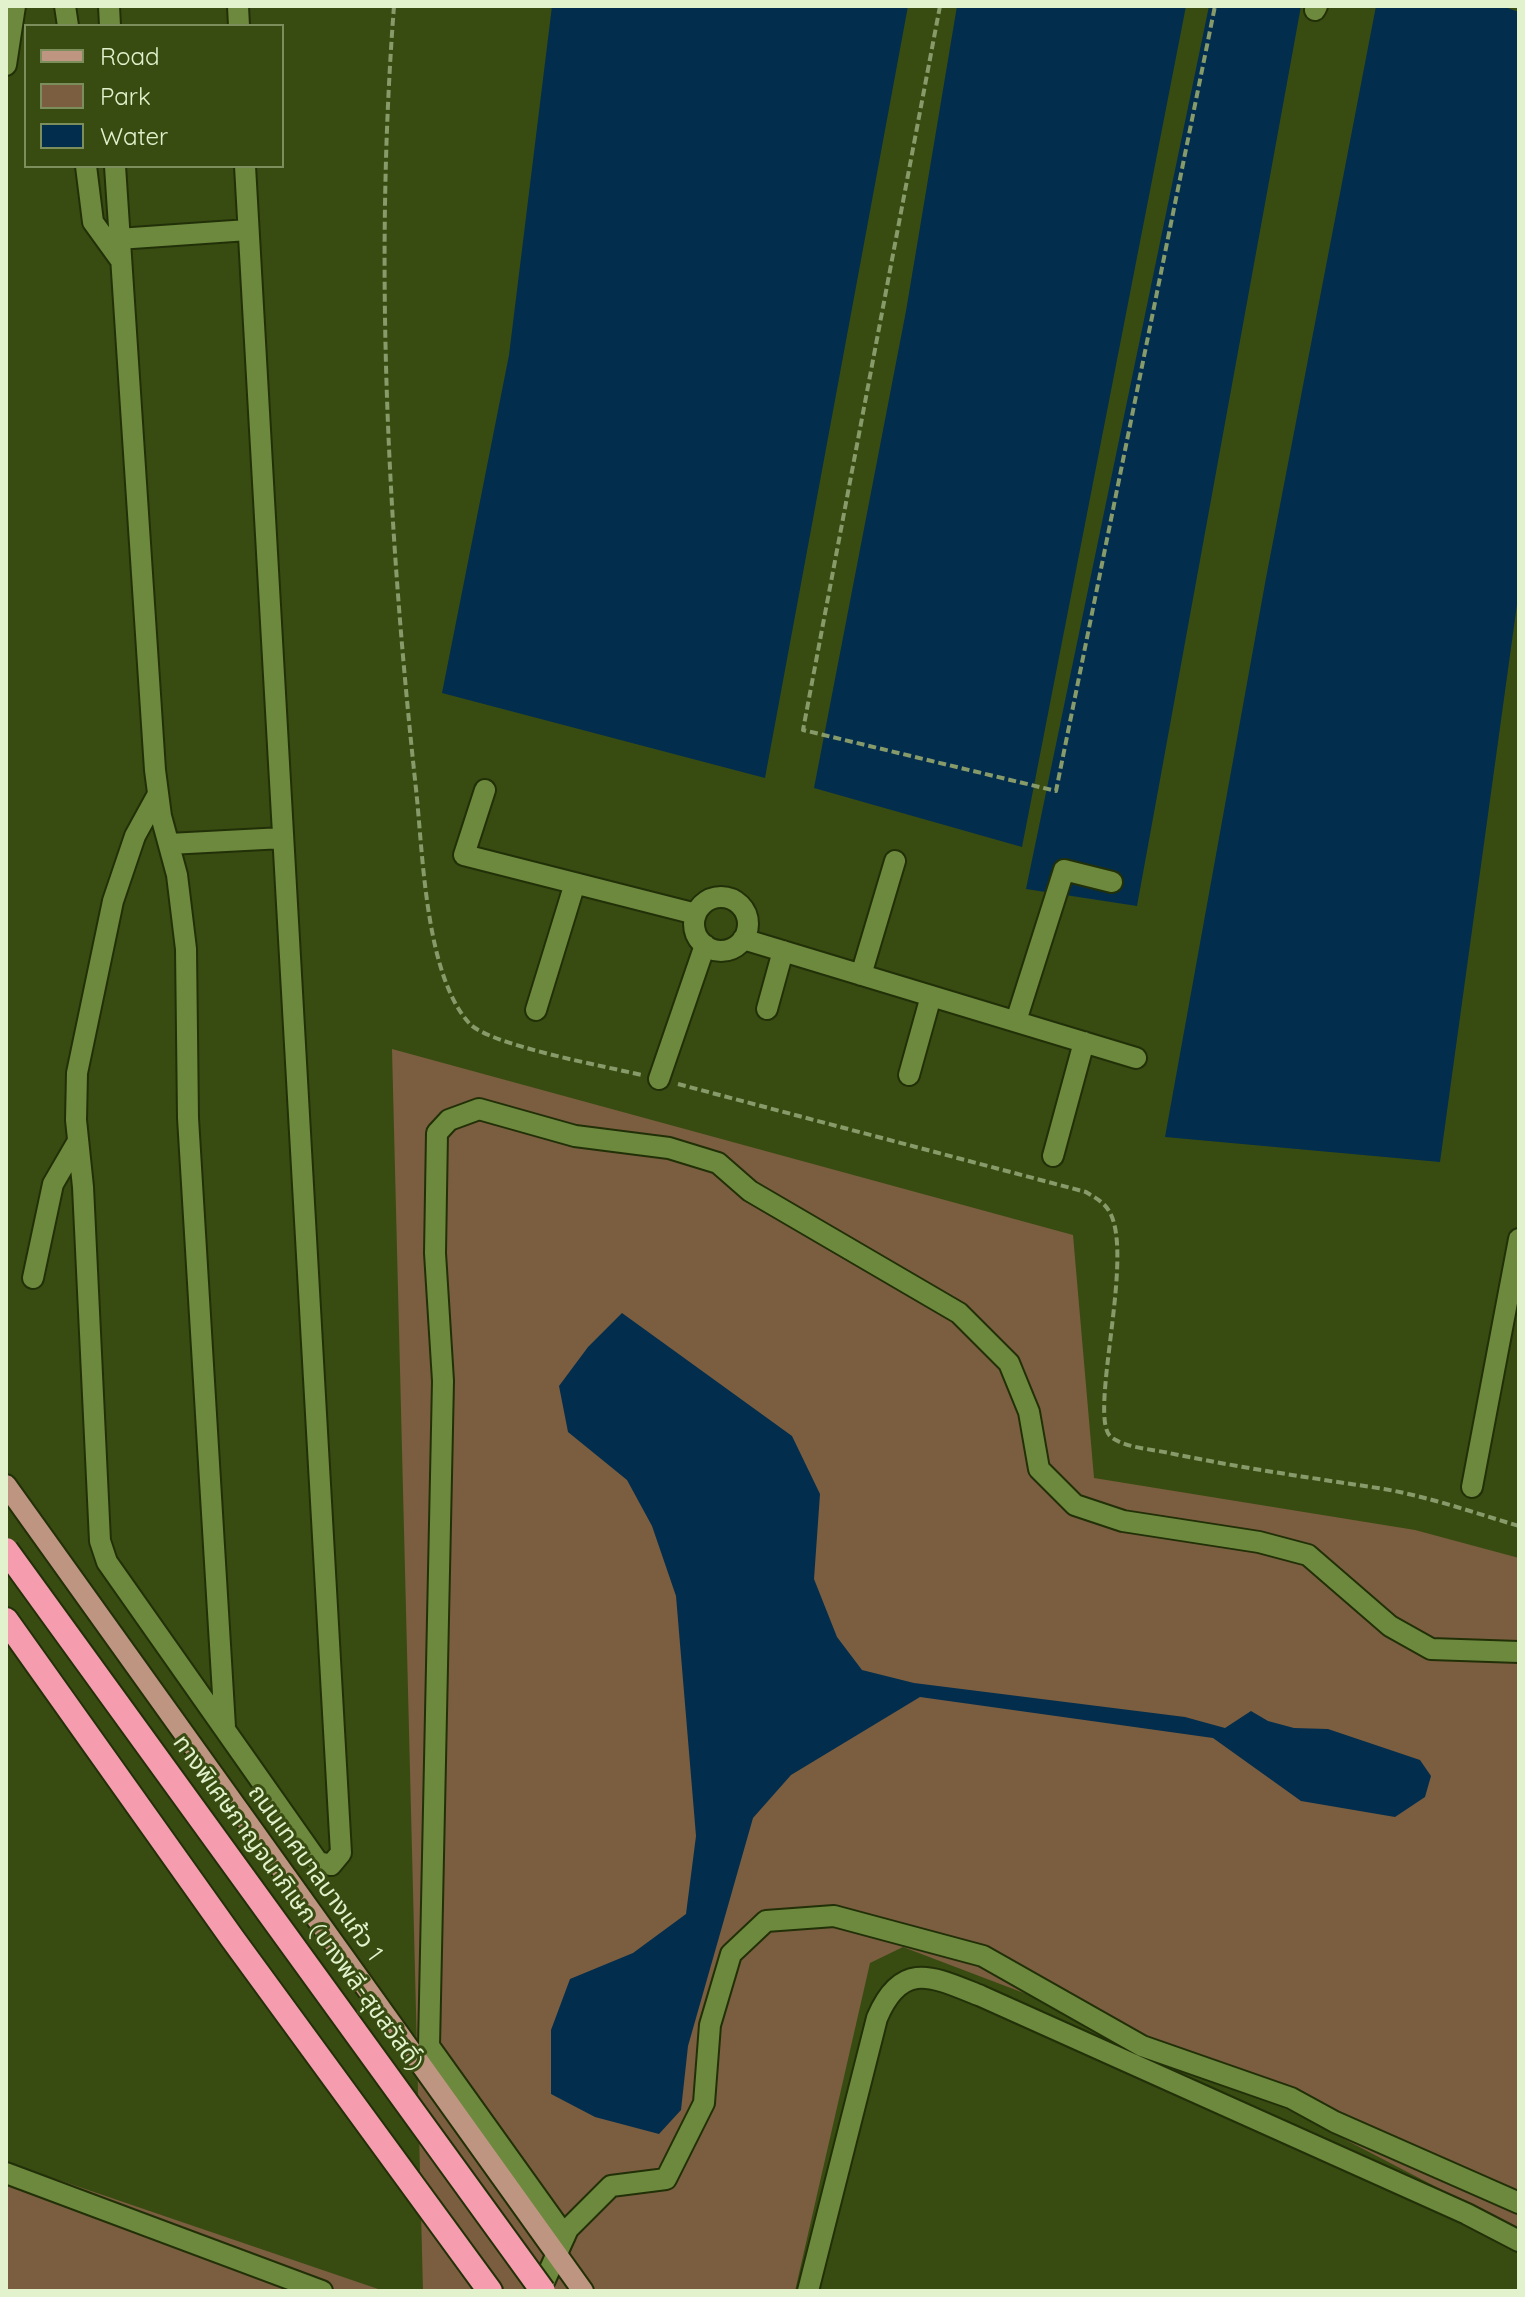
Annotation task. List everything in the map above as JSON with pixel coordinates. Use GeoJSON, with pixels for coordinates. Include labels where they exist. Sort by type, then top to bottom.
{"type":"FeatureCollection","features":[{"type":"Feature","properties":{"kind":"highway","name":"ทางพิเศษกาญจนาภิเษก (บางพลี-สุขสวัสดิ์)"},"geometry":{"type":"LineString","coordinates":[[6,1550],[541,2291]]}},
{"type":"Feature","properties":{"kind":"highway"},"geometry":{"type":"LineString","coordinates":[[6,1620],[232,1938],[490,2291]]}},
{"type":"Feature","properties":{"kind":"main road","name":"ถนนเทศบาลบางแก้ว 1"},"geometry":{"type":"LineString","coordinates":[[6,1485],[561,2245],[583,2291]]}},
{"type":"Feature","properties":{"kind":"street"},"geometry":{"type":"LineString","coordinates":[[6,65],[15,6]]}},
{"type":"Feature","properties":{"kind":"street"},"geometry":{"type":"LineString","coordinates":[[86,168],[93,222],[118,248]]}},
{"type":"Feature","properties":{"kind":"street"},"geometry":{"type":"LineString","coordinates":[[115,168],[118,248],[158,794],[186,949],[188,1118],[225,1727]]}},
{"type":"Feature","properties":{"kind":"street"},"geometry":{"type":"LineString","coordinates":[[158,794],[135,836],[113,901],[77,1073],[100,1541],[107,1562],[318,1862],[331,1865],[338,1862],[341,1853],[245,168]]}},
{"type":"Feature","properties":{"kind":"street"},"geometry":{"type":"LineString","coordinates":[[118,248],[248,230]]}},
{"type":"Feature","properties":{"kind":"street"},"geometry":{"type":"LineString","coordinates":[[485,790],[464,855],[696,914]]}},
{"type":"Feature","properties":{"kind":"street"},"geometry":{"type":"LineString","coordinates":[[169,844],[283,838]]}},
{"type":"Feature","properties":{"kind":"street"},"geometry":{"type":"LineString","coordinates":[[861,975],[895,861]]}},
{"type":"Feature","properties":{"kind":"street"},"geometry":{"type":"LineString","coordinates":[[1016,1021],[1064,870],[1112,882]]}},
{"type":"Feature","properties":{"kind":"street"},"geometry":{"type":"LineString","coordinates":[[536,1010],[575,883]]}},
{"type":"Feature","properties":{"kind":"street"},"geometry":{"type":"LineString","coordinates":[[717,897],[735,900],[746,914],[748,923],[743,939],[737,946],[721,951],[705,945],[695,931],[696,914],[708,900],[717,897]]}},
{"type":"Feature","properties":{"kind":"street"},"geometry":{"type":"LineString","coordinates":[[743,939],[1136,1058]]}},
{"type":"Feature","properties":{"kind":"street"},"geometry":{"type":"LineString","coordinates":[[659,1079],[705,945]]}},
{"type":"Feature","properties":{"kind":"street"},"geometry":{"type":"LineString","coordinates":[[767,1009],[783,951]]}},
{"type":"Feature","properties":{"kind":"street"},"geometry":{"type":"LineString","coordinates":[[909,1075],[931,996]]}},
{"type":"Feature","properties":{"kind":"street"},"geometry":{"type":"LineString","coordinates":[[1053,1156],[1084,1042]]}},
{"type":"Feature","properties":{"kind":"street"},"geometry":{"type":"LineString","coordinates":[[561,2245],[429,2046],[443,1381],[435,1253],[437,1133],[449,1120],[479,1109],[575,1136],[615,1138],[669,1148],[718,1163],[750,1191],[959,1313],[1009,1363],[1029,1412],[1039,1469],[1075,1505],[1123,1521],[1259,1542],[1308,1555],[1390,1626],[1431,1649],[1519,1652]]}},
{"type":"Feature","properties":{"kind":"street"},"geometry":{"type":"LineString","coordinates":[[33,1278],[53,1184],[78,1141]]}},
{"type":"Feature","properties":{"kind":"street"},"geometry":{"type":"LineString","coordinates":[[1472,1487],[1519,1239]]}},
{"type":"Feature","properties":{"kind":"street"},"geometry":{"type":"LineString","coordinates":[[541,2291],[561,2245],[611,2186],[666,2179],[704,2103],[710,2025],[731,1954],[766,1921],[834,1916],[983,1956],[1142,2046],[1291,2098],[1335,2122],[1519,2203]]}},
{"type":"Feature","properties":{"kind":"street"},"geometry":{"type":"LineString","coordinates":[[808,2291],[877,2018],[885,1999],[912,1976],[931,1977],[981,1996],[1467,2214],[1519,2241]]}},
{"type":"Feature","properties":{"kind":"street"},"geometry":{"type":"LineString","coordinates":[[6,2173],[322,2291]]}},
{"type":"Feature","properties":{"kind":"path"},"geometry":{"type":"LineString","coordinates":[[394,6],[389,61],[386,290],[388,471],[401,652],[431,929],[452,998],[470,1025],[508,1041],[1086,1192],[1111,1212],[1117,1249],[1112,1352],[1103,1411],[1104,1429],[1112,1437],[1127,1444],[1197,1459],[1412,1495],[1519,1526]]}},
{"type":"Feature","properties":{"kind":"path"},"geometry":{"type":"LineString","coordinates":[[940,6],[803,730],[1056,791],[1215,6]]}},
{"type":"Feature","properties":{"kind":"green space"},"geometry":{"type":"Polygon","coordinates":[[[392,1049],[1073,1235],[1094,1478],[1415,1530],[1519,1558],[1519,2230],[1171,2049],[903,1947],[870,1963],[795,2291],[423,2291],[392,1049]]]}},
{"type":"Feature","properties":{"kind":"green space"},"geometry":{"type":"Polygon","coordinates":[[[6,2162],[384,2291],[6,2291],[6,2162]]]}},
{"type":"Feature","properties":{"kind":"water"},"geometry":{"type":"Polygon","coordinates":[[[552,6],[908,6],[765,778],[442,693],[509,355],[552,6]]]}},
{"type":"Feature","properties":{"kind":"water"},"geometry":{"type":"Polygon","coordinates":[[[957,6],[1186,6],[1022,847],[814,788],[906,311],[957,6]]]}},
{"type":"Feature","properties":{"kind":"water"},"geometry":{"type":"Polygon","coordinates":[[[1209,6],[1301,6],[1137,906],[1026,889],[1209,6]]]}},
{"type":"Feature","properties":{"kind":"water"},"geometry":{"type":"Polygon","coordinates":[[[1376,6],[1502,6],[1519,12],[1519,590],[1440,1162],[1165,1137],[1266,578],[1376,6]]]}},
{"type":"Feature","properties":{"kind":"water"},"geometry":{"type":"Polygon","coordinates":[[[622,1313],[792,1436],[820,1494],[814,1579],[837,1637],[862,1670],[914,1683],[1185,1717],[1225,1728],[1251,1711],[1268,1721],[1294,1728],[1328,1729],[1420,1760],[1431,1776],[1425,1797],[1395,1817],[1301,1801],[1213,1738],[920,1697],[791,1775],[753,1818],[688,2046],[681,2110],[659,2134],[595,2117],[551,2094],[551,2030],[570,1979],[633,1953],[686,1914],[696,1836],[676,1596],[652,1526],[627,1480],[568,1432],[559,1386],[588,1347],[622,1313]]]}}]}
